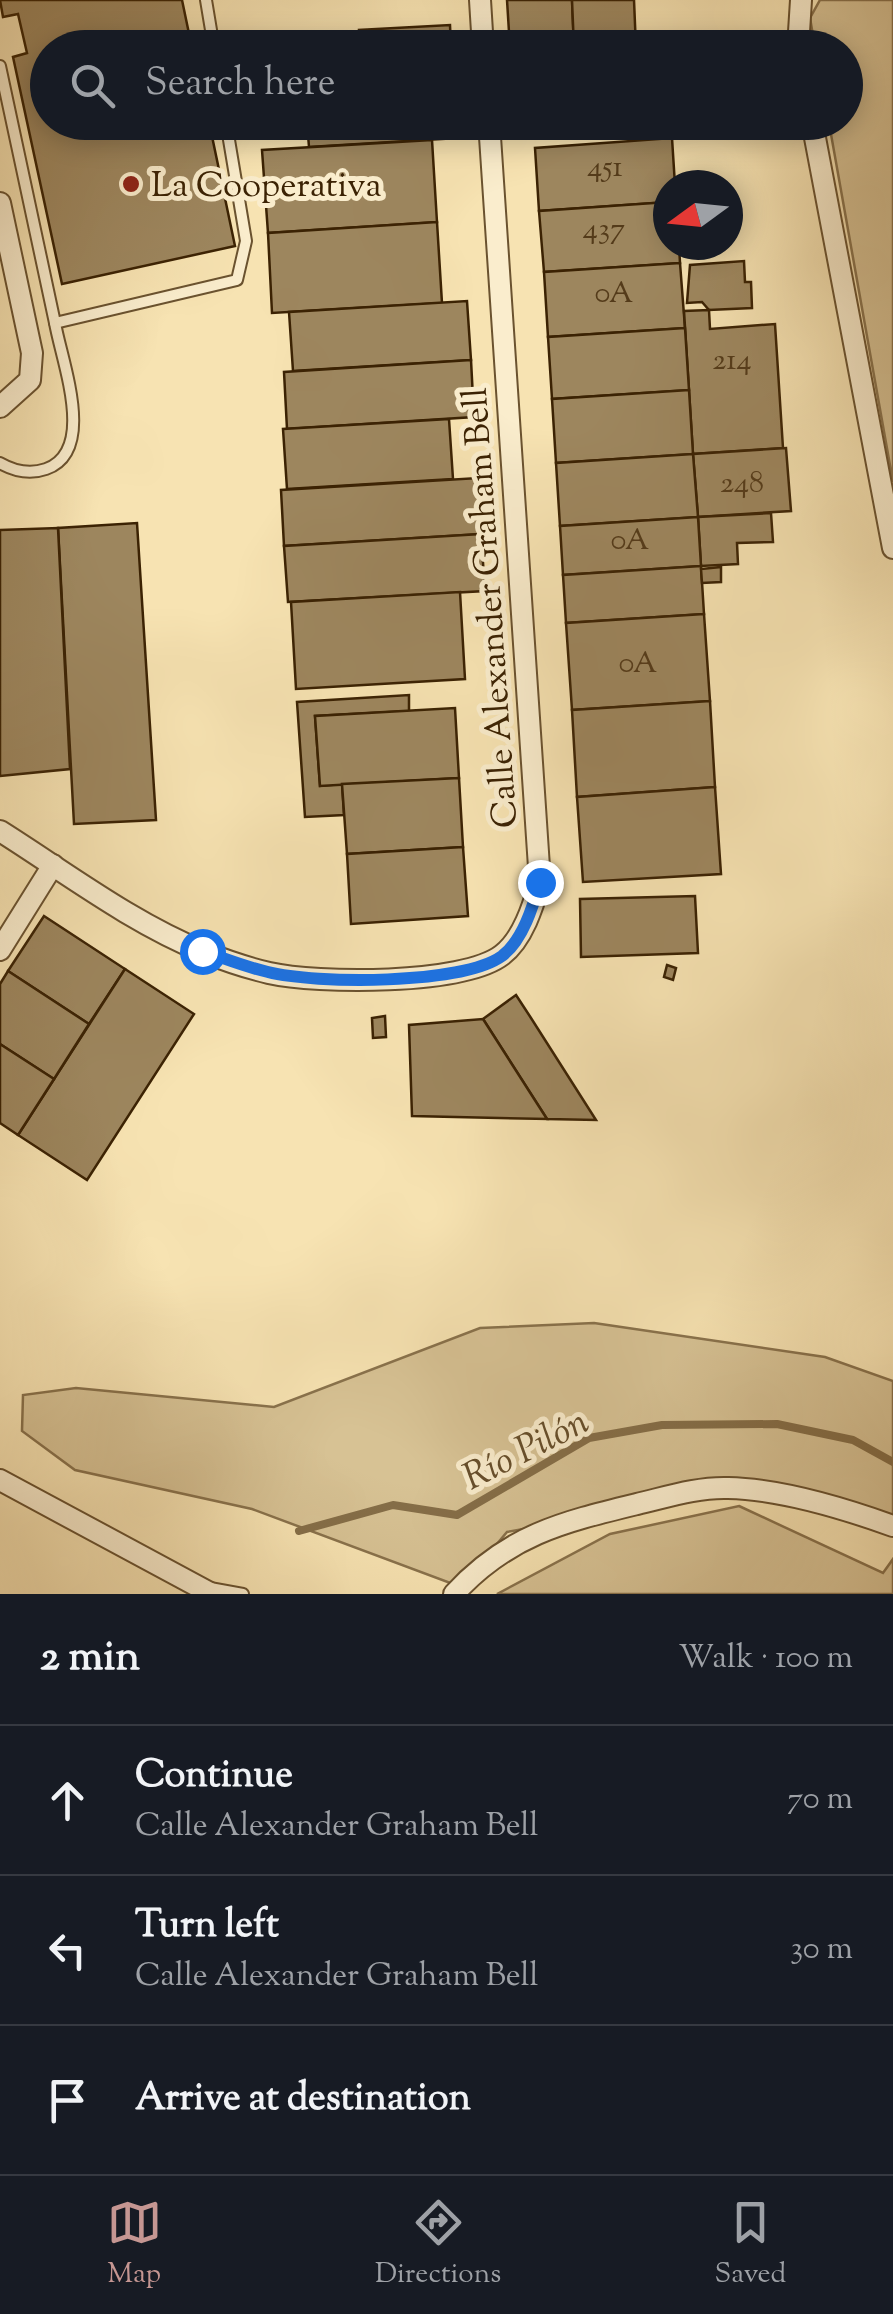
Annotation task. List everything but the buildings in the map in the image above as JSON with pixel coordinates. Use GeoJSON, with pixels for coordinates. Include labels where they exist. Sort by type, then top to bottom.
{"type":"FeatureCollection","features":[{"type":"Feature","properties":{"kind":"street"},"geometry":{"type":"LineString","coordinates":[[480,0],[482,30]]}},
{"type":"Feature","properties":{"kind":"street"},"geometry":{"type":"LineString","coordinates":[[799,30],[801,0]]}},
{"type":"Feature","properties":{"kind":"street","name":"Calle Alexander Graham Bell"},"geometry":{"type":"LineString","coordinates":[[0,831],[202,951],[271,974],[382,981],[466,970],[503,955],[530,916],[540,882],[489,140]]}},
{"type":"Feature","properties":{"kind":"street"},"geometry":{"type":"LineString","coordinates":[[815,140],[893,548]]}},
{"type":"Feature","properties":{"kind":"street"},"geometry":{"type":"LineString","coordinates":[[0,203],[32,353],[30,380],[0,407]]}},
{"type":"Feature","properties":{"kind":"street"},"geometry":{"type":"LineString","coordinates":[[0,950],[53,865]]}},
{"type":"Feature","properties":{"kind":"street"},"geometry":{"type":"LineString","coordinates":[[0,1480],[204,1590]]}},
{"type":"Feature","properties":{"kind":"street"},"geometry":{"type":"LineString","coordinates":[[454,1594],[490,1561],[550,1525],[693,1491],[744,1489],[861,1514],[893,1526]]}},
{"type":"Feature","properties":{"kind":"lane"},"geometry":{"type":"LineString","coordinates":[[206,0],[211,30]]}},
{"type":"Feature","properties":{"kind":"lane"},"geometry":{"type":"LineString","coordinates":[[0,66],[72,414],[72,446],[63,460],[28,474],[0,463]]}},
{"type":"Feature","properties":{"kind":"lane"},"geometry":{"type":"LineString","coordinates":[[55,324],[238,280],[246,241],[229,140]]}},
{"type":"Feature","properties":{"kind":"lane"},"geometry":{"type":"LineString","coordinates":[[204,1590],[243,1594]]}},
{"type":"Feature","properties":{"kind":"shaded area"},"geometry":{"type":"Polygon","coordinates":[[[820,0],[893,0],[893,482],[832,140],[863,140],[863,30],[812,30],[810,18],[820,0]]]}},
{"type":"Feature","properties":{"kind":"shaded area"},"geometry":{"type":"Polygon","coordinates":[[[594,1323],[825,1357],[893,1381],[893,1526],[744,1489],[507,1532],[461,1587],[252,1509],[75,1470],[22,1431],[23,1395],[76,1388],[274,1407],[480,1328],[594,1323]]]}},
{"type":"Feature","properties":{"kind":"shaded area"},"geometry":{"type":"Polygon","coordinates":[[[739,1506],[883,1573],[893,1559],[893,1594],[497,1594],[610,1534],[739,1506]]]}},
{"type":"Feature","properties":{"kind":"waterway","name":"Río Pilón"},"geometry":{"type":"LineString","coordinates":[[299,1531],[393,1505],[457,1515],[589,1438],[662,1425],[777,1424],[853,1440],[893,1462]]}},
{"type":"Feature","properties":{"kind":"place","name":"La Cooperativa"},"geometry":{"type":"Point","coordinates":[131,184]}},
{"type":"Feature","properties":{"kind":"route"},"geometry":{"type":"LineString","coordinates":[[202,951],[271,974],[382,981],[466,970],[503,955],[530,916],[540,882]]}}]}
